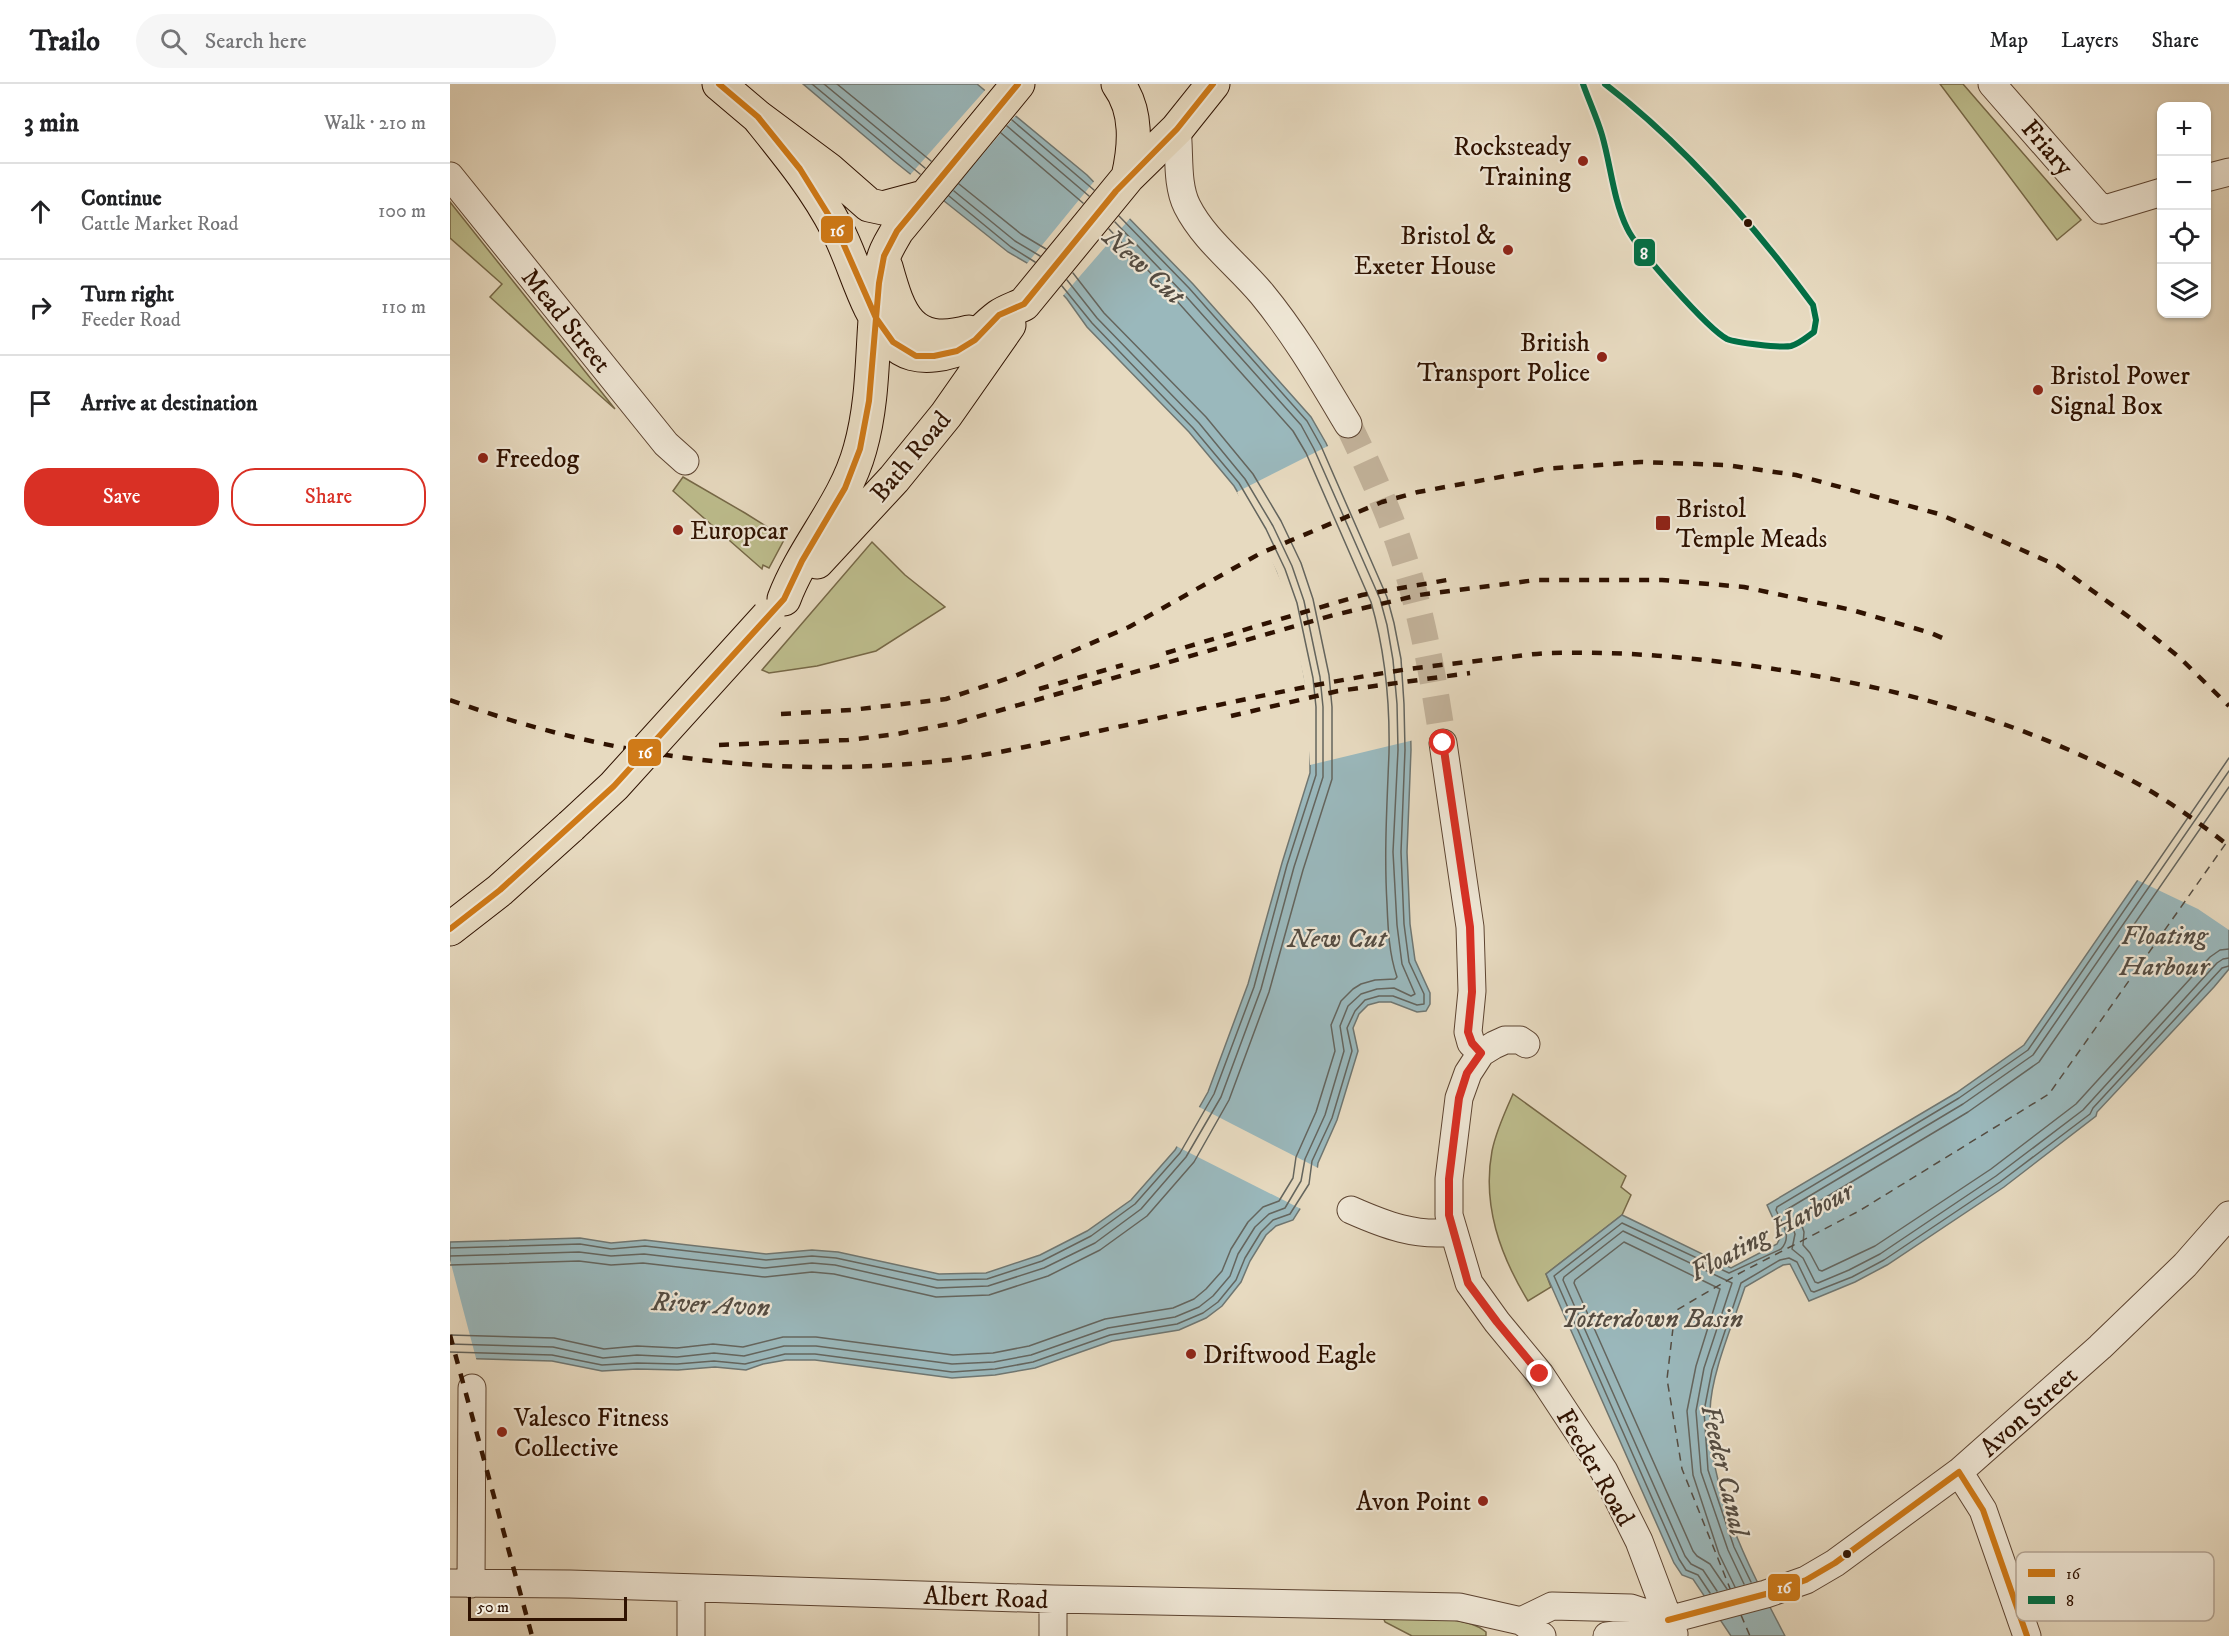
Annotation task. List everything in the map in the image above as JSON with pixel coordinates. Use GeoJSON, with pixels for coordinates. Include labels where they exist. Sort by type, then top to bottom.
{"type":"FeatureCollection","features":[{"type":"Feature","properties":{"kind":"highway"},"geometry":{"type":"LineString","coordinates":[[719,84],[758,117],[828,169],[869,205],[883,208],[914,204]]}},
{"type":"Feature","properties":{"kind":"highway"},"geometry":{"type":"LineString","coordinates":[[1118,84],[1126,95],[1133,123],[1133,155],[1122,184]]}},
{"type":"Feature","properties":{"kind":"highway","name":"Bath Road"},"geometry":{"type":"LineString","coordinates":[[450,929],[500,890],[614,786],[894,479],[946,415],[1026,302],[1122,184],[1177,129],[1213,84]]}},
{"type":"Feature","properties":{"kind":"highway"},"geometry":{"type":"LineString","coordinates":[[988,327],[940,336],[915,327],[905,319],[894,299],[883,258],[914,204],[988,119],[1012,85]]}},
{"type":"Feature","properties":{"kind":"highway"},"geometry":{"type":"LineString","coordinates":[[758,117],[800,169],[821,201],[845,244],[876,318],[893,342],[916,356],[934,356],[957,351],[975,340],[999,315],[1026,302]]}},
{"type":"Feature","properties":{"kind":"highway","name":"Bath Road"},"geometry":{"type":"LineString","coordinates":[[776,607],[850,478],[860,450],[869,406],[883,258]]}},
{"type":"Feature","properties":{"kind":"street","name":"Friary"},"geometry":{"type":"LineString","coordinates":[[1992,84],[2102,210],[2157,194]]}},
{"type":"Feature","properties":{"kind":"street"},"geometry":{"type":"LineString","coordinates":[[1177,129],[1182,193],[1196,222],[1262,294],[1309,359],[1348,424]]}},
{"type":"Feature","properties":{"kind":"street"},"geometry":{"type":"LineString","coordinates":[[2211,177],[2229,172]]}},
{"type":"Feature","properties":{"kind":"street","name":"Mead Street"},"geometry":{"type":"LineString","coordinates":[[450,176],[666,444],[685,461]]}},
{"type":"Feature","properties":{"kind":"street"},"geometry":{"type":"LineString","coordinates":[[1443,743],[1470,927],[1472,992],[1468,1032],[1472,1043],[1481,1053],[1505,1040],[1520,1040],[1526,1044]]}},
{"type":"Feature","properties":{"kind":"street","name":"Feeder Road"},"geometry":{"type":"LineString","coordinates":[[1481,1053],[1467,1073],[1459,1098],[1449,1179],[1449,1215],[1468,1283],[1540,1374],[1604,1471],[1639,1541],[1671,1628]]}},
{"type":"Feature","properties":{"kind":"street"},"geometry":{"type":"LineString","coordinates":[[1351,1210],[1380,1223],[1408,1231],[1435,1234],[1454,1232]]}},
{"type":"Feature","properties":{"kind":"street","name":"Avon Street"},"geometry":{"type":"LineString","coordinates":[[1671,1628],[1696,1612],[1766,1594],[1806,1580],[1835,1563],[1959,1472],[2100,1347],[2185,1265],[2229,1215]]}},
{"type":"Feature","properties":{"kind":"street"},"geometry":{"type":"LineString","coordinates":[[460,1583],[472,1388]]}},
{"type":"Feature","properties":{"kind":"street"},"geometry":{"type":"LineString","coordinates":[[1959,1472],[1983,1510],[2016,1604]]}},
{"type":"Feature","properties":{"kind":"street","name":"Albert Road"},"geometry":{"type":"LineString","coordinates":[[460,1583],[570,1584],[1053,1599],[1459,1606],[1526,1631],[1552,1606],[1631,1608],[1671,1628]]}},
{"type":"Feature","properties":{"kind":"street"},"geometry":{"type":"LineString","coordinates":[[691,1589],[691,1636]]}},
{"type":"Feature","properties":{"kind":"street"},"geometry":{"type":"LineString","coordinates":[[1053,1599],[1053,1636]]}},
{"type":"Feature","properties":{"kind":"street"},"geometry":{"type":"LineString","coordinates":[[2022,1621],[2027,1636]]}},
{"type":"Feature","properties":{"kind":"street"},"geometry":{"type":"LineString","coordinates":[[1606,1636],[1671,1628]]}},
{"type":"Feature","properties":{"kind":"green space"},"geometry":{"type":"Polygon","coordinates":[[[1940,84],[1963,84],[2081,220],[2057,240],[1940,84]]]}},
{"type":"Feature","properties":{"kind":"green space"},"geometry":{"type":"Polygon","coordinates":[[[450,202],[615,409],[490,297],[502,284],[450,238],[450,202]]]}},
{"type":"Feature","properties":{"kind":"green space"},"geometry":{"type":"Polygon","coordinates":[[[683,477],[785,538],[769,568],[763,565],[762,569],[673,491],[683,477]]]}},
{"type":"Feature","properties":{"kind":"green space"},"geometry":{"type":"Polygon","coordinates":[[[872,542],[905,575],[945,607],[876,651],[817,666],[769,673],[762,670],[872,542]]]}},
{"type":"Feature","properties":{"kind":"green space"},"geometry":{"type":"Polygon","coordinates":[[[1513,1094],[1626,1176],[1621,1187],[1631,1195],[1622,1215],[1546,1274],[1551,1287],[1528,1301],[1502,1248],[1489,1191],[1492,1151],[1513,1094]]]}},
{"type":"Feature","properties":{"kind":"green space"},"geometry":{"type":"Polygon","coordinates":[[[1383,1617],[1422,1617],[1465,1622],[1486,1632],[1486,1636],[1412,1636],[1385,1622],[1383,1617]]]}},
{"type":"Feature","properties":{"kind":"water","name":"New Cut"},"geometry":{"type":"Polygon","coordinates":[[[803,84],[977,84],[1087,175],[1193,284],[1311,417],[1326,443],[1393,595],[1410,703],[1411,750],[1407,852],[1410,924],[1415,960],[1430,993],[1430,1004],[1426,1011],[1417,1012],[1391,1002],[1379,1002],[1368,1005],[1359,1014],[1353,1028],[1358,1051],[1337,1120],[1318,1163],[1315,1185],[1293,1220],[1276,1226],[1266,1235],[1250,1261],[1241,1282],[1222,1306],[1206,1318],[1179,1330],[1112,1341],[1035,1368],[995,1375],[952,1378],[815,1360],[786,1360],[746,1370],[715,1367],[602,1371],[552,1361],[450,1358],[450,1242],[580,1238],[611,1243],[645,1240],[766,1254],[812,1250],[838,1252],[939,1274],[986,1273],[1040,1255],[1087,1231],[1131,1200],[1175,1150],[1208,1092],[1248,984],[1310,773],[1310,707],[1291,604],[1261,532],[1234,486],[1189,432],[1087,327],[1067,299],[1041,271],[1008,252],[894,161],[803,84]]]}},
{"type":"Feature","properties":{"kind":"water","name":"Floating Harbour"},"geometry":{"type":"Polygon","coordinates":[[[2229,748],[2229,969],[2214,987],[2097,1112],[2096,1116],[2004,1187],[1887,1265],[1855,1282],[1809,1301],[1790,1264],[1783,1265],[1745,1287],[1714,1381],[1710,1411],[1711,1440],[1723,1499],[1733,1528],[1785,1636],[1731,1636],[1693,1579],[1682,1575],[1674,1563],[1546,1274],[1622,1215],[1731,1268],[1777,1244],[1781,1236],[1767,1205],[1956,1093],[2024,1045],[2229,748]]]}},
{"type":"Feature","properties":{"kind":"pier"},"geometry":{"type":"Polygon","coordinates":[[[987,88],[1018,113],[942,202],[907,175],[910,175],[987,88]]]}},
{"type":"Feature","properties":{"kind":"pier"},"geometry":{"type":"Polygon","coordinates":[[[1096,179],[1132,216],[1061,298],[1039,274],[1025,266],[1096,179]]]}},
{"type":"Feature","properties":{"kind":"pier"},"geometry":{"type":"Polygon","coordinates":[[[1330,445],[1396,594],[1409,658],[1414,740],[1310,765],[1304,679],[1288,605],[1277,572],[1237,492],[1330,445]]]}},
{"type":"Feature","properties":{"kind":"pier"},"geometry":{"type":"Polygon","coordinates":[[[2229,745],[2229,930],[2198,909],[2135,879],[2229,745]]]}},
{"type":"Feature","properties":{"kind":"pier"},"geometry":{"type":"Polygon","coordinates":[[[1197,1106],[1320,1169],[1318,1186],[1303,1210],[1174,1145],[1197,1106]]]}},
{"type":"Feature","properties":{"kind":"pier"},"geometry":{"type":"Polygon","coordinates":[[[450,1260],[477,1362],[450,1361],[450,1260]]]}},
{"type":"Feature","properties":{"kind":"ferry route"},"geometry":{"type":"LineString","coordinates":[[1731,1591],[1682,1469],[1667,1379],[1675,1311],[1740,1273],[1859,1211],[2049,1094],[2229,839]]}},
{"type":"Feature","properties":{"kind":"ferry route"},"geometry":{"type":"LineString","coordinates":[[1741,1615],[1750,1636]]}},
{"type":"Feature","properties":{"kind":"tunnel"},"geometry":{"type":"LineString","coordinates":[[1348,424],[1394,528],[1413,588],[1427,650],[1443,743]]}},
{"type":"Feature","properties":{"kind":"railway"},"geometry":{"type":"LineString","coordinates":[[781,714],[851,710],[946,699],[1015,676],[1129,627],[1261,553],[1382,502],[1418,492],[1544,469],[1641,462],[1726,465],[1796,475],[1939,514],[2058,566],[2129,617],[2179,657],[2229,706]]}},
{"type":"Feature","properties":{"kind":"railway"},"geometry":{"type":"LineString","coordinates":[[1166,653],[1362,595],[1447,580]]}},
{"type":"Feature","properties":{"kind":"railway"},"geometry":{"type":"LineString","coordinates":[[719,745],[848,740],[897,734],[959,722],[1334,615],[1419,595],[1536,580],[1662,580],[1744,587],[1852,610],[1931,633],[1949,641]]}},
{"type":"Feature","properties":{"kind":"railway"},"geometry":{"type":"LineString","coordinates":[[450,700],[567,736],[687,758],[808,767],[869,766],[931,762],[989,754],[1272,694],[1421,667],[1549,653],[1629,654],[1707,660],[1808,674],[1903,694],[1950,707],[2041,738],[2129,779],[2180,810],[2229,846]]}},
{"type":"Feature","properties":{"kind":"railway"},"geometry":{"type":"LineString","coordinates":[[1039,689],[1123,665]]}},
{"type":"Feature","properties":{"kind":"railway"},"geometry":{"type":"LineString","coordinates":[[1231,716],[1338,691],[1470,673]]}},
{"type":"Feature","properties":{"kind":"railway"},"geometry":{"type":"LineString","coordinates":[[450,1335],[532,1636]]}},
{"type":"Feature","properties":{"kind":"transit line","name":"16"},"geometry":{"type":"LineString","coordinates":[[719,84],[758,117],[800,169],[836,227],[876,318],[893,342],[916,356],[934,356],[957,351],[975,340],[999,315],[1024,304],[1116,191],[1177,129],[1213,84]]}},
{"type":"Feature","properties":{"kind":"transit line","name":"16"},"geometry":{"type":"LineString","coordinates":[[450,929],[500,890],[614,786],[784,599],[802,561],[845,488],[860,449],[869,401],[879,283],[884,256],[897,231],[1018,84]]}},
{"type":"Feature","properties":{"kind":"transit line","name":"8"},"geometry":{"type":"LineString","coordinates":[[1583,84],[1602,135],[1615,194],[1627,228],[1644,252],[1689,305],[1718,332],[1732,341],[1769,346],[1791,346],[1814,332],[1816,320],[1813,305],[1742,216],[1690,159],[1605,84]]}},
{"type":"Feature","properties":{"kind":"transit line","name":"16"},"geometry":{"type":"LineString","coordinates":[[1959,1472],[1983,1510],[2016,1604]]}},
{"type":"Feature","properties":{"kind":"transit line","name":"16"},"geometry":{"type":"LineString","coordinates":[[1668,1620],[1766,1594],[1806,1580],[1835,1563],[1959,1472]]}},
{"type":"Feature","properties":{"kind":"transit line","name":"16"},"geometry":{"type":"LineString","coordinates":[[2022,1621],[2027,1636]]}},
{"type":"Feature","properties":{"kind":"place","name":"Rocksteady Training"},"geometry":{"type":"Point","coordinates":[1583,161]}},
{"type":"Feature","properties":{"kind":"place","name":"Bristol & Exeter House"},"geometry":{"type":"Point","coordinates":[1508,250]}},
{"type":"Feature","properties":{"kind":"place","name":"British Transport Police"},"geometry":{"type":"Point","coordinates":[1602,357]}},
{"type":"Feature","properties":{"kind":"place","name":"Bristol Power Signal Box"},"geometry":{"type":"Point","coordinates":[2038,390]}},
{"type":"Feature","properties":{"kind":"place","name":"Freedog"},"geometry":{"type":"Point","coordinates":[483,458]}},
{"type":"Feature","properties":{"kind":"place","name":"Bristol Temple Meads"},"geometry":{"type":"Point","coordinates":[1663,523]}},
{"type":"Feature","properties":{"kind":"place","name":"Europcar"},"geometry":{"type":"Point","coordinates":[678,530]}},
{"type":"Feature","properties":{"kind":"place","name":"Driftwood Eagle"},"geometry":{"type":"Point","coordinates":[1191,1354]}},
{"type":"Feature","properties":{"kind":"place","name":"Valesco Fitness Collective"},"geometry":{"type":"Point","coordinates":[502,1432]}},
{"type":"Feature","properties":{"kind":"place","name":"Avon Point"},"geometry":{"type":"Point","coordinates":[1483,1501]}},
{"type":"Feature","properties":{"kind":"route"},"geometry":{"type":"LineString","coordinates":[[1443,743],[1470,927],[1472,992],[1468,1032],[1472,1043],[1481,1053],[1467,1073],[1459,1098],[1449,1179],[1449,1215],[1468,1283],[1540,1374]]}},
{"type":"Feature","properties":{"kind":"water label","name":"River Avon"},"geometry":{"type":"Point","coordinates":[711,1304]}},
{"type":"Feature","properties":{"kind":"water label","name":"Totterdown Basin"},"geometry":{"type":"Point","coordinates":[1652,1318]}},
{"type":"Feature","properties":{"kind":"water label","name":"Feeder Canal"},"geometry":{"type":"Point","coordinates":[1725,1470]}}]}
